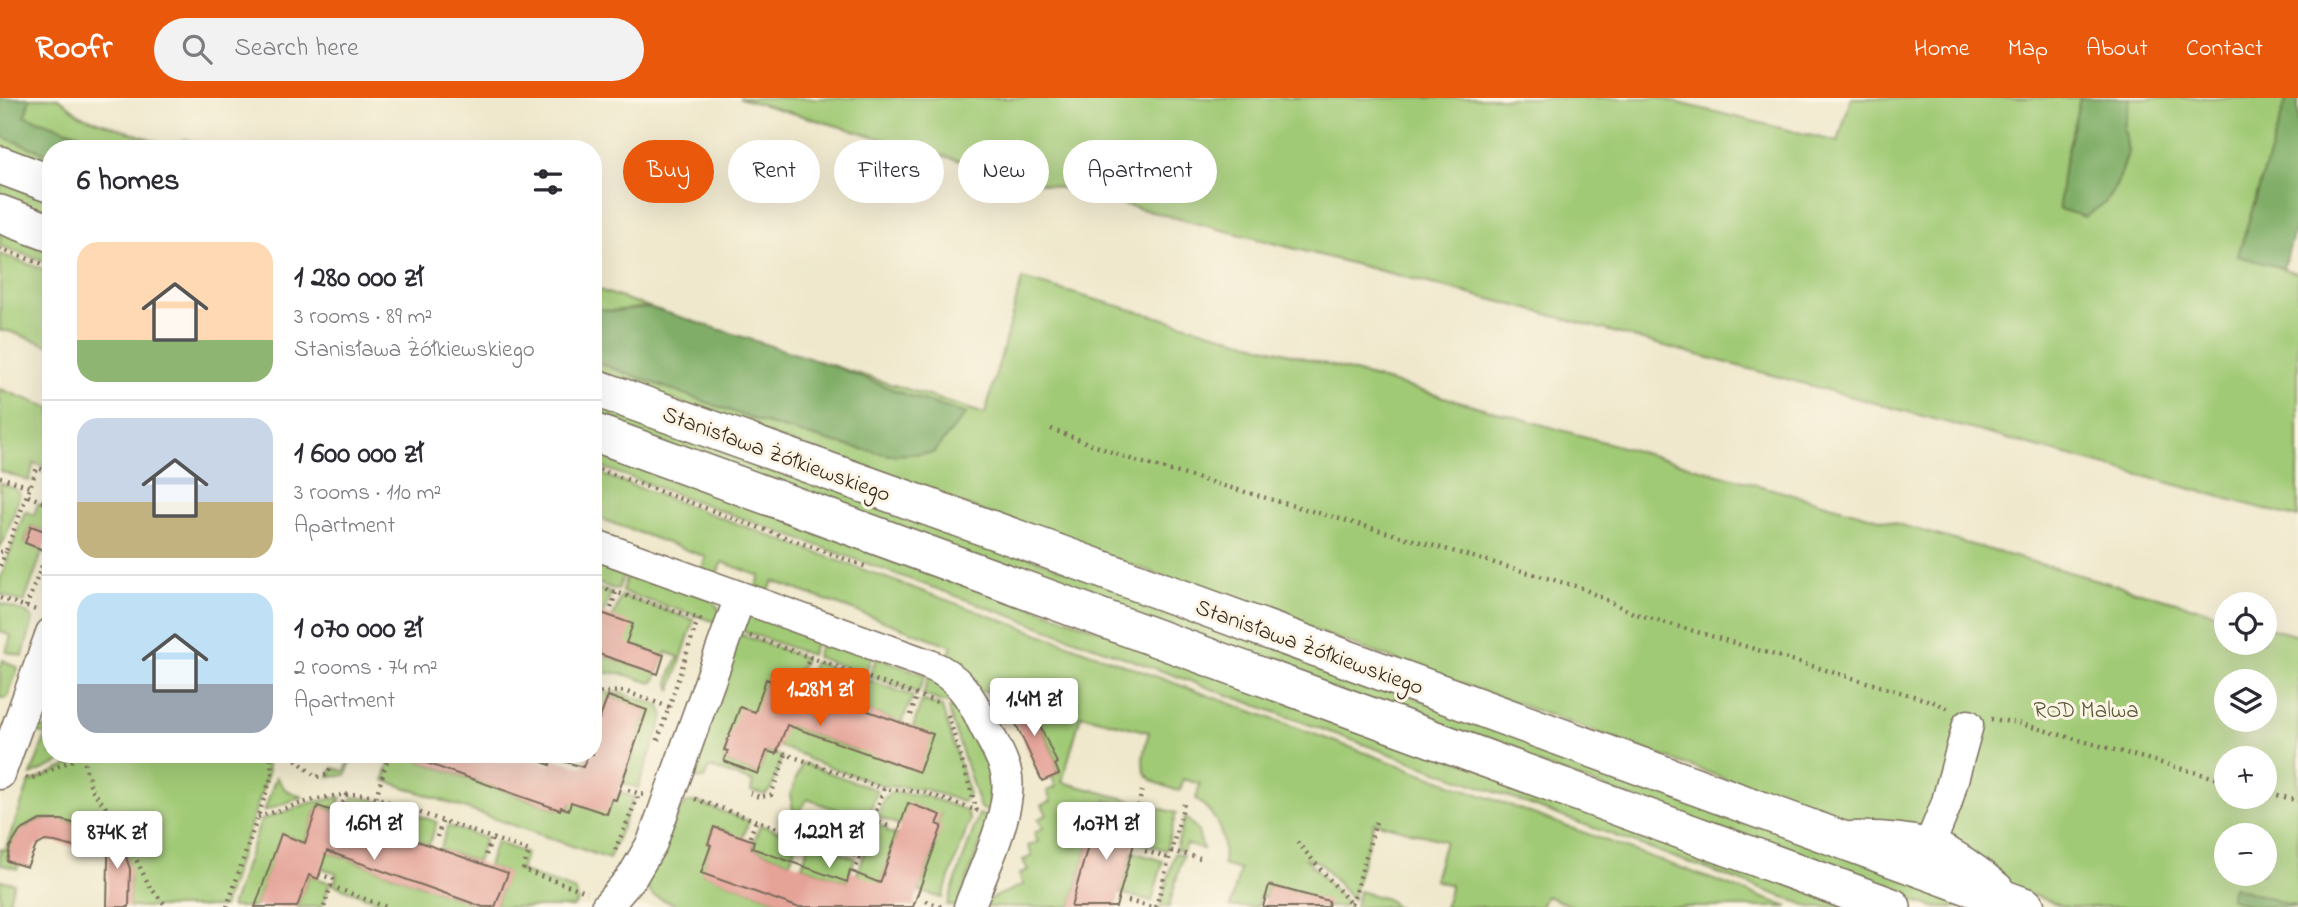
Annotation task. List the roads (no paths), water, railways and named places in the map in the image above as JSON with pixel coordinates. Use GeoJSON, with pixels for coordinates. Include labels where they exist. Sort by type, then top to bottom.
{"type":"FeatureCollection","features":[{"type":"Feature","properties":{"kind":"main road"},"geometry":{"type":"LineString","coordinates":[[0,165],[42,181]]}},
{"type":"Feature","properties":{"kind":"main road"},"geometry":{"type":"LineString","coordinates":[[0,214],[42,230]]}},
{"type":"Feature","properties":{"kind":"main road","name":"Stanisława Żółkiewskiego"},"geometry":{"type":"LineString","coordinates":[[602,390],[2020,905]]}},
{"type":"Feature","properties":{"kind":"main road","name":"Stanisława Żółkiewskiego"},"geometry":{"type":"LineString","coordinates":[[602,435],[1892,907]]}},
{"type":"Feature","properties":{"kind":"lane"},"geometry":{"type":"LineString","coordinates":[[602,547],[930,665],[960,684],[974,703],[1006,772],[1007,798],[989,815],[958,901]]}},
{"type":"Feature","properties":{"kind":"lane"},"geometry":{"type":"LineString","coordinates":[[595,903],[641,864],[652,843],[653,799],[740,597]]}},
{"type":"Feature","properties":{"kind":"lane"},"geometry":{"type":"LineString","coordinates":[[1,771],[42,658]]}},
{"type":"Feature","properties":{"kind":"lane"},"geometry":{"type":"LineString","coordinates":[[1930,844],[1946,805],[1968,725]]}},
{"type":"Feature","properties":{"kind":"lane"},"geometry":{"type":"LineString","coordinates":[[1834,837],[1871,836],[1930,844],[1989,881],[2020,905]]}},
{"type":"Feature","properties":{"kind":"park label","name":"ROD Malwa"},"geometry":{"type":"Point","coordinates":[2086,709]}}]}
